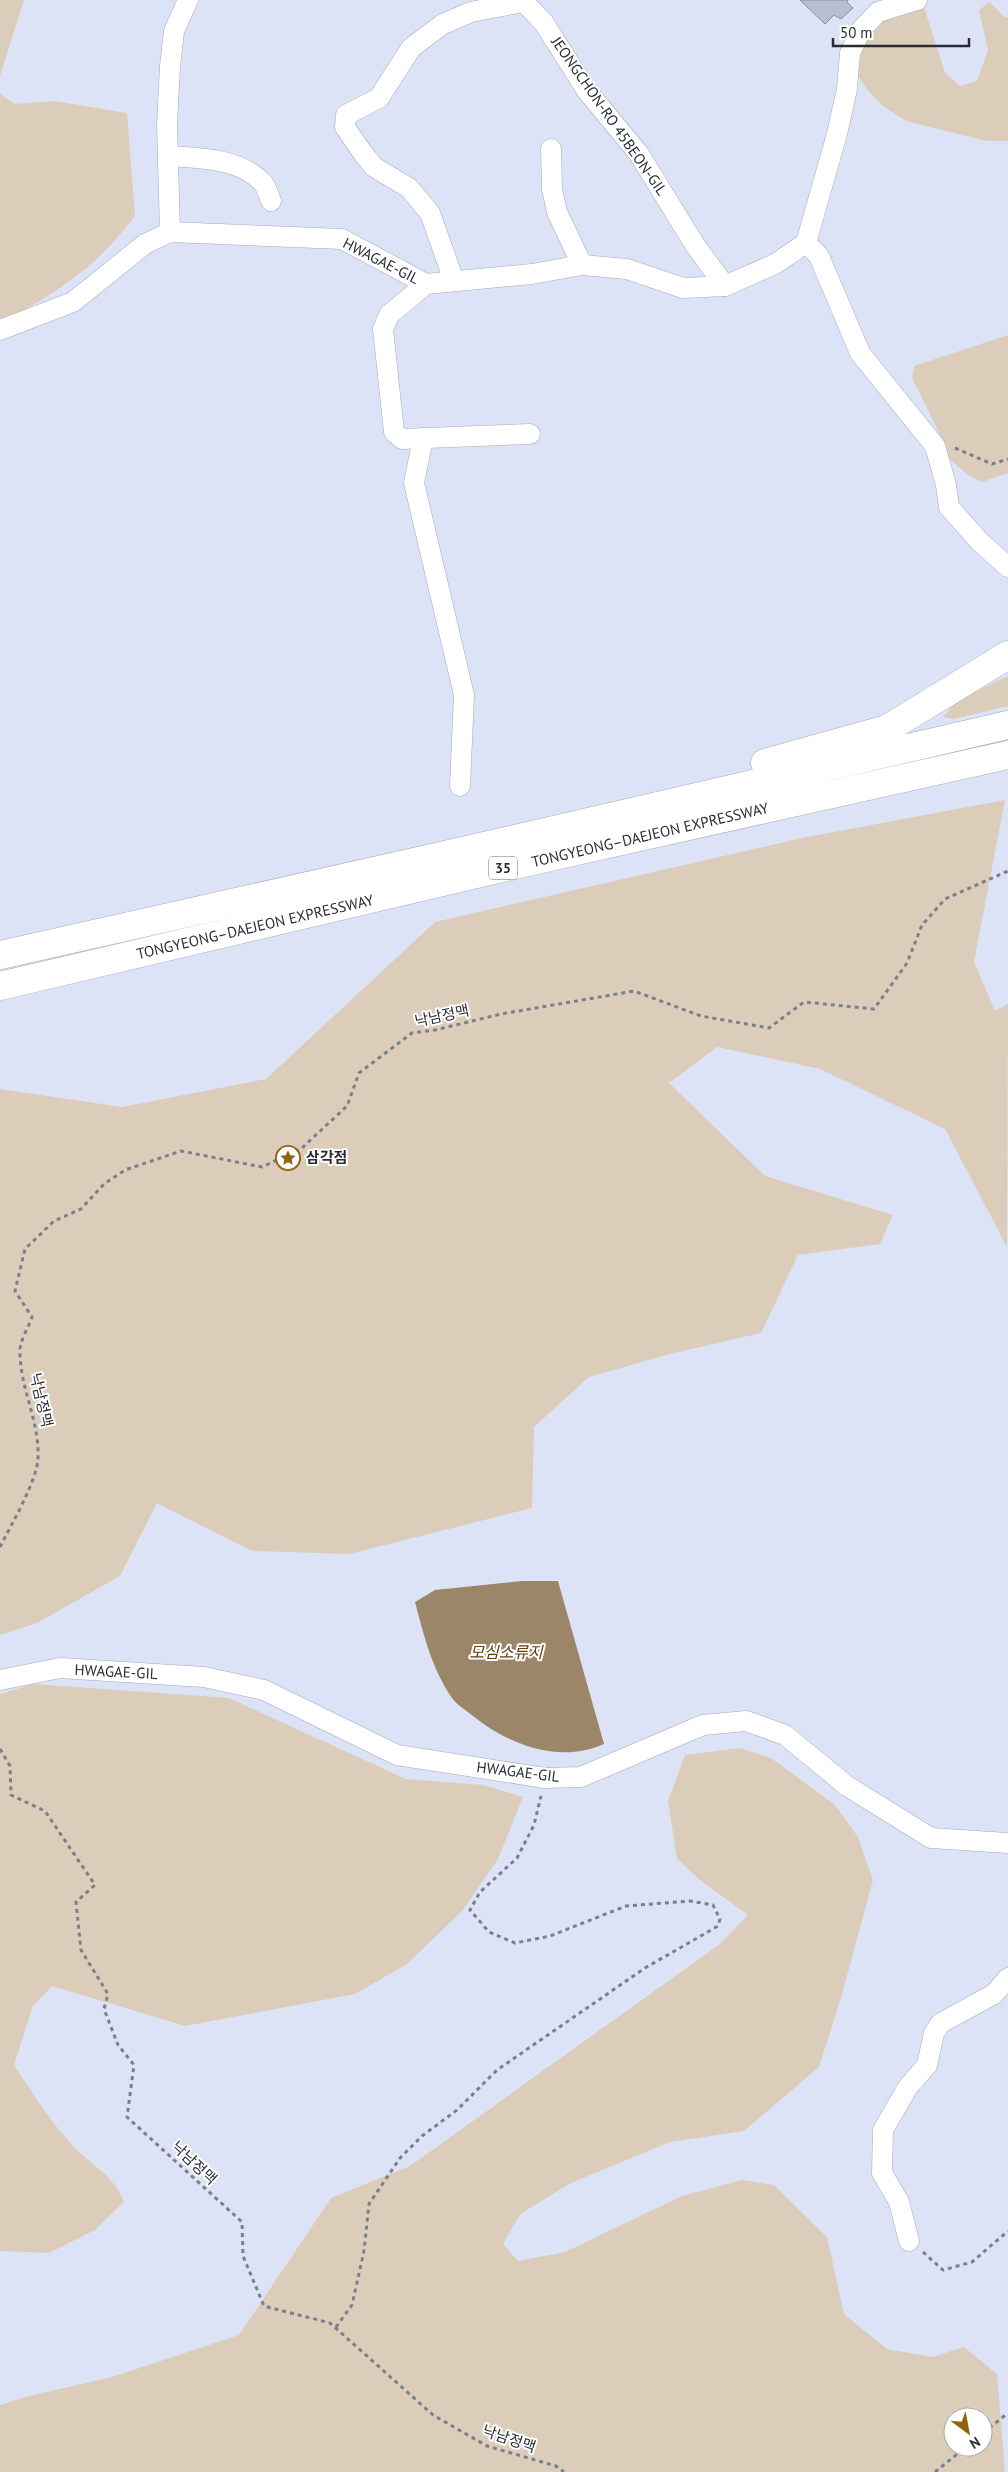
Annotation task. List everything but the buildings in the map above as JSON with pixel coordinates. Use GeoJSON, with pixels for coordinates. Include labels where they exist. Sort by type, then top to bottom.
{"type":"FeatureCollection","features":[{"type":"Feature","properties":{"kind":"highway"},"geometry":{"type":"LineString","coordinates":[[441,856],[887,729],[1008,655]]}},
{"type":"Feature","properties":{"kind":"highway","name":"TONGYEONG–DAEJEON EXPRESSWAY"},"geometry":{"type":"LineString","coordinates":[[0,955],[441,856],[1008,725]]}},
{"type":"Feature","properties":{"kind":"highway","name":"TONGYEONG–DAEJEON EXPRESSWAY"},"geometry":{"type":"LineString","coordinates":[[0,986],[536,860],[1008,755]]}},
{"type":"Feature","properties":{"kind":"highway"},"geometry":{"type":"LineString","coordinates":[[911,777],[1008,764]]}},
{"type":"Feature","properties":{"kind":"street"},"geometry":{"type":"LineString","coordinates":[[170,232],[167,125],[174,31],[188,0]]}},
{"type":"Feature","properties":{"kind":"street"},"geometry":{"type":"LineString","coordinates":[[917,0],[878,12],[861,30],[850,53],[847,89],[837,134],[806,243],[819,256],[860,353],[935,446],[946,485],[949,507],[980,542],[1008,567]]}},
{"type":"Feature","properties":{"kind":"street"},"geometry":{"type":"LineString","coordinates":[[454,281],[430,213],[409,188],[374,167],[345,127],[346,115],[379,98],[411,48],[443,24],[471,12],[522,1]]}},
{"type":"Feature","properties":{"kind":"street","name":"JEONGCHON-RO 45BEON-GIL"},"geometry":{"type":"LineString","coordinates":[[522,1],[544,23],[587,91],[639,154],[695,245],[725,286]]}},
{"type":"Feature","properties":{"kind":"street"},"geometry":{"type":"LineString","coordinates":[[551,149],[552,189],[557,212],[582,265]]}},
{"type":"Feature","properties":{"kind":"street"},"geometry":{"type":"LineString","coordinates":[[168,156],[214,160],[241,168],[263,184],[271,201]]}},
{"type":"Feature","properties":{"kind":"street","name":"HWAGAE-GIL"},"geometry":{"type":"LineString","coordinates":[[0,330],[73,302],[144,244],[170,232],[342,239],[426,284],[532,274],[582,265],[627,269],[683,288],[725,286],[775,264],[806,243]]}},
{"type":"Feature","properties":{"kind":"street"},"geometry":{"type":"LineString","coordinates":[[426,284],[389,315],[383,329],[394,432],[402,440],[530,434]]}},
{"type":"Feature","properties":{"kind":"street"},"geometry":{"type":"LineString","coordinates":[[423,438],[414,484],[464,695],[460,786]]}},
{"type":"Feature","properties":{"kind":"street","name":"HWAGAE-GIL"},"geometry":{"type":"LineString","coordinates":[[0,1680],[60,1668],[204,1677],[264,1690],[398,1755],[545,1778],[581,1778],[703,1725],[746,1721],[785,1735],[847,1786],[931,1838],[1008,1843]]}},
{"type":"Feature","properties":{"kind":"street"},"geometry":{"type":"LineString","coordinates":[[909,2240],[899,2202],[882,2173],[883,2130],[908,2087],[927,2065],[934,2033],[941,2023],[994,1994],[1008,1978]]}},
{"type":"Feature","properties":{"kind":"path"},"geometry":{"type":"LineString","coordinates":[[935,446],[948,443],[992,464],[1008,460]]}},
{"type":"Feature","properties":{"kind":"path","name":"낙남정맥"},"geometry":{"type":"LineString","coordinates":[[0,1547],[32,1481],[38,1461],[38,1433],[23,1384],[20,1348],[32,1317],[15,1291],[24,1248],[54,1220],[81,1209],[104,1184],[125,1170],[181,1151],[262,1167],[302,1148],[347,1106],[359,1073],[412,1033],[435,1030],[502,1014],[634,990],[701,1016],[769,1028],[804,1002],[874,1009],[907,963],[922,925],[946,899],[1008,871]]}},
{"type":"Feature","properties":{"kind":"path","name":"낙남정맥"},"geometry":{"type":"LineString","coordinates":[[0,1749],[10,1766],[11,1796],[45,1811],[95,1885],[76,1902],[81,1950],[108,1994],[104,2010],[118,2044],[134,2065],[127,2117],[242,2222],[243,2256],[264,2306],[330,2323],[433,2415],[487,2446],[556,2466],[564,2472]]}},
{"type":"Feature","properties":{"kind":"path"},"geometry":{"type":"LineString","coordinates":[[336,2328],[352,2305],[364,2251],[369,2204],[400,2158],[422,2136],[457,2110],[497,2070],[645,1968],[718,1926],[720,1919],[713,1905],[690,1901],[626,1906],[550,1936],[515,1943],[489,1932],[470,1910],[480,1892],[516,1858],[534,1825],[545,1778]]}},
{"type":"Feature","properties":{"kind":"path"},"geometry":{"type":"LineString","coordinates":[[909,2240],[943,2270],[972,2262],[1008,2230]]}},
{"type":"Feature","properties":{"kind":"path"},"geometry":{"type":"LineString","coordinates":[[993,2425],[1008,2413]]}},
{"type":"Feature","properties":{"kind":"path"},"geometry":{"type":"LineString","coordinates":[[936,2472],[954,2457]]}},
{"type":"Feature","properties":{"kind":"shaded area"},"geometry":{"type":"Polygon","coordinates":[[[0,0],[24,0],[0,76],[0,0]]]}},
{"type":"Feature","properties":{"kind":"shaded area"},"geometry":{"type":"Polygon","coordinates":[[[990,2],[1005,18],[1008,17],[1008,141],[987,141],[906,121],[883,106],[867,89],[854,70],[855,48],[888,16],[924,7],[945,73],[960,86],[977,81],[988,50],[979,10],[990,2]]]}},
{"type":"Feature","properties":{"kind":"shaded area"},"geometry":{"type":"Polygon","coordinates":[[[0,94],[15,104],[55,101],[127,113],[135,216],[108,248],[83,271],[40,301],[12,316],[0,320],[0,94]]]}},
{"type":"Feature","properties":{"kind":"shaded area"},"geometry":{"type":"Polygon","coordinates":[[[1008,335],[1008,473],[982,482],[968,475],[949,459],[937,428],[912,378],[914,366],[1008,335]]]}},
{"type":"Feature","properties":{"kind":"shaded area"},"geometry":{"type":"Polygon","coordinates":[[[1008,676],[1008,706],[954,719],[943,717],[958,700],[1008,676]]]}},
{"type":"Feature","properties":{"kind":"shaded area"},"geometry":{"type":"Polygon","coordinates":[[[1005,800],[974,962],[995,1011],[1008,1004],[1007,1247],[945,1129],[820,1069],[717,1047],[669,1083],[765,1176],[893,1215],[880,1244],[798,1255],[761,1333],[670,1354],[589,1377],[534,1427],[532,1508],[349,1554],[252,1551],[157,1503],[120,1576],[37,1623],[0,1635],[0,1089],[122,1107],[266,1079],[435,922],[802,838],[1005,800]]]}},
{"type":"Feature","properties":{"kind":"shaded area"},"geometry":{"type":"Polygon","coordinates":[[[33,1684],[229,1698],[406,1779],[483,1785],[523,1797],[498,1859],[463,1910],[407,1964],[355,1994],[185,2026],[52,1986],[33,2006],[14,2065],[59,2129],[76,2149],[115,2185],[124,2202],[95,2230],[49,2253],[0,2251],[0,1694],[33,1684]]]}},
{"type":"Feature","properties":{"kind":"shaded area"},"geometry":{"type":"Polygon","coordinates":[[[740,1748],[771,1758],[835,1805],[858,1837],[873,1880],[841,1998],[819,2067],[744,2131],[670,2142],[571,2183],[520,2214],[503,2244],[518,2261],[565,2252],[682,2196],[742,2180],[774,2185],[827,2237],[844,2314],[887,2349],[932,2357],[964,2347],[997,2374],[1005,2472],[0,2472],[0,2405],[29,2396],[112,2377],[239,2335],[331,2198],[410,2166],[720,1944],[748,1915],[700,1880],[677,1859],[668,1801],[685,1755],[740,1748]]]}},
{"type":"Feature","properties":{"kind":"water","name":"모심소류지"},"geometry":{"type":"Polygon","coordinates":[[[522,1581],[558,1581],[604,1744],[587,1750],[552,1752],[518,1743],[487,1726],[459,1705],[452,1698],[439,1676],[429,1652],[415,1602],[435,1590],[522,1581]]]}},
{"type":"Feature","properties":{"kind":"place","name":"삼각점"},"geometry":{"type":"Point","coordinates":[288,1158]}}]}
